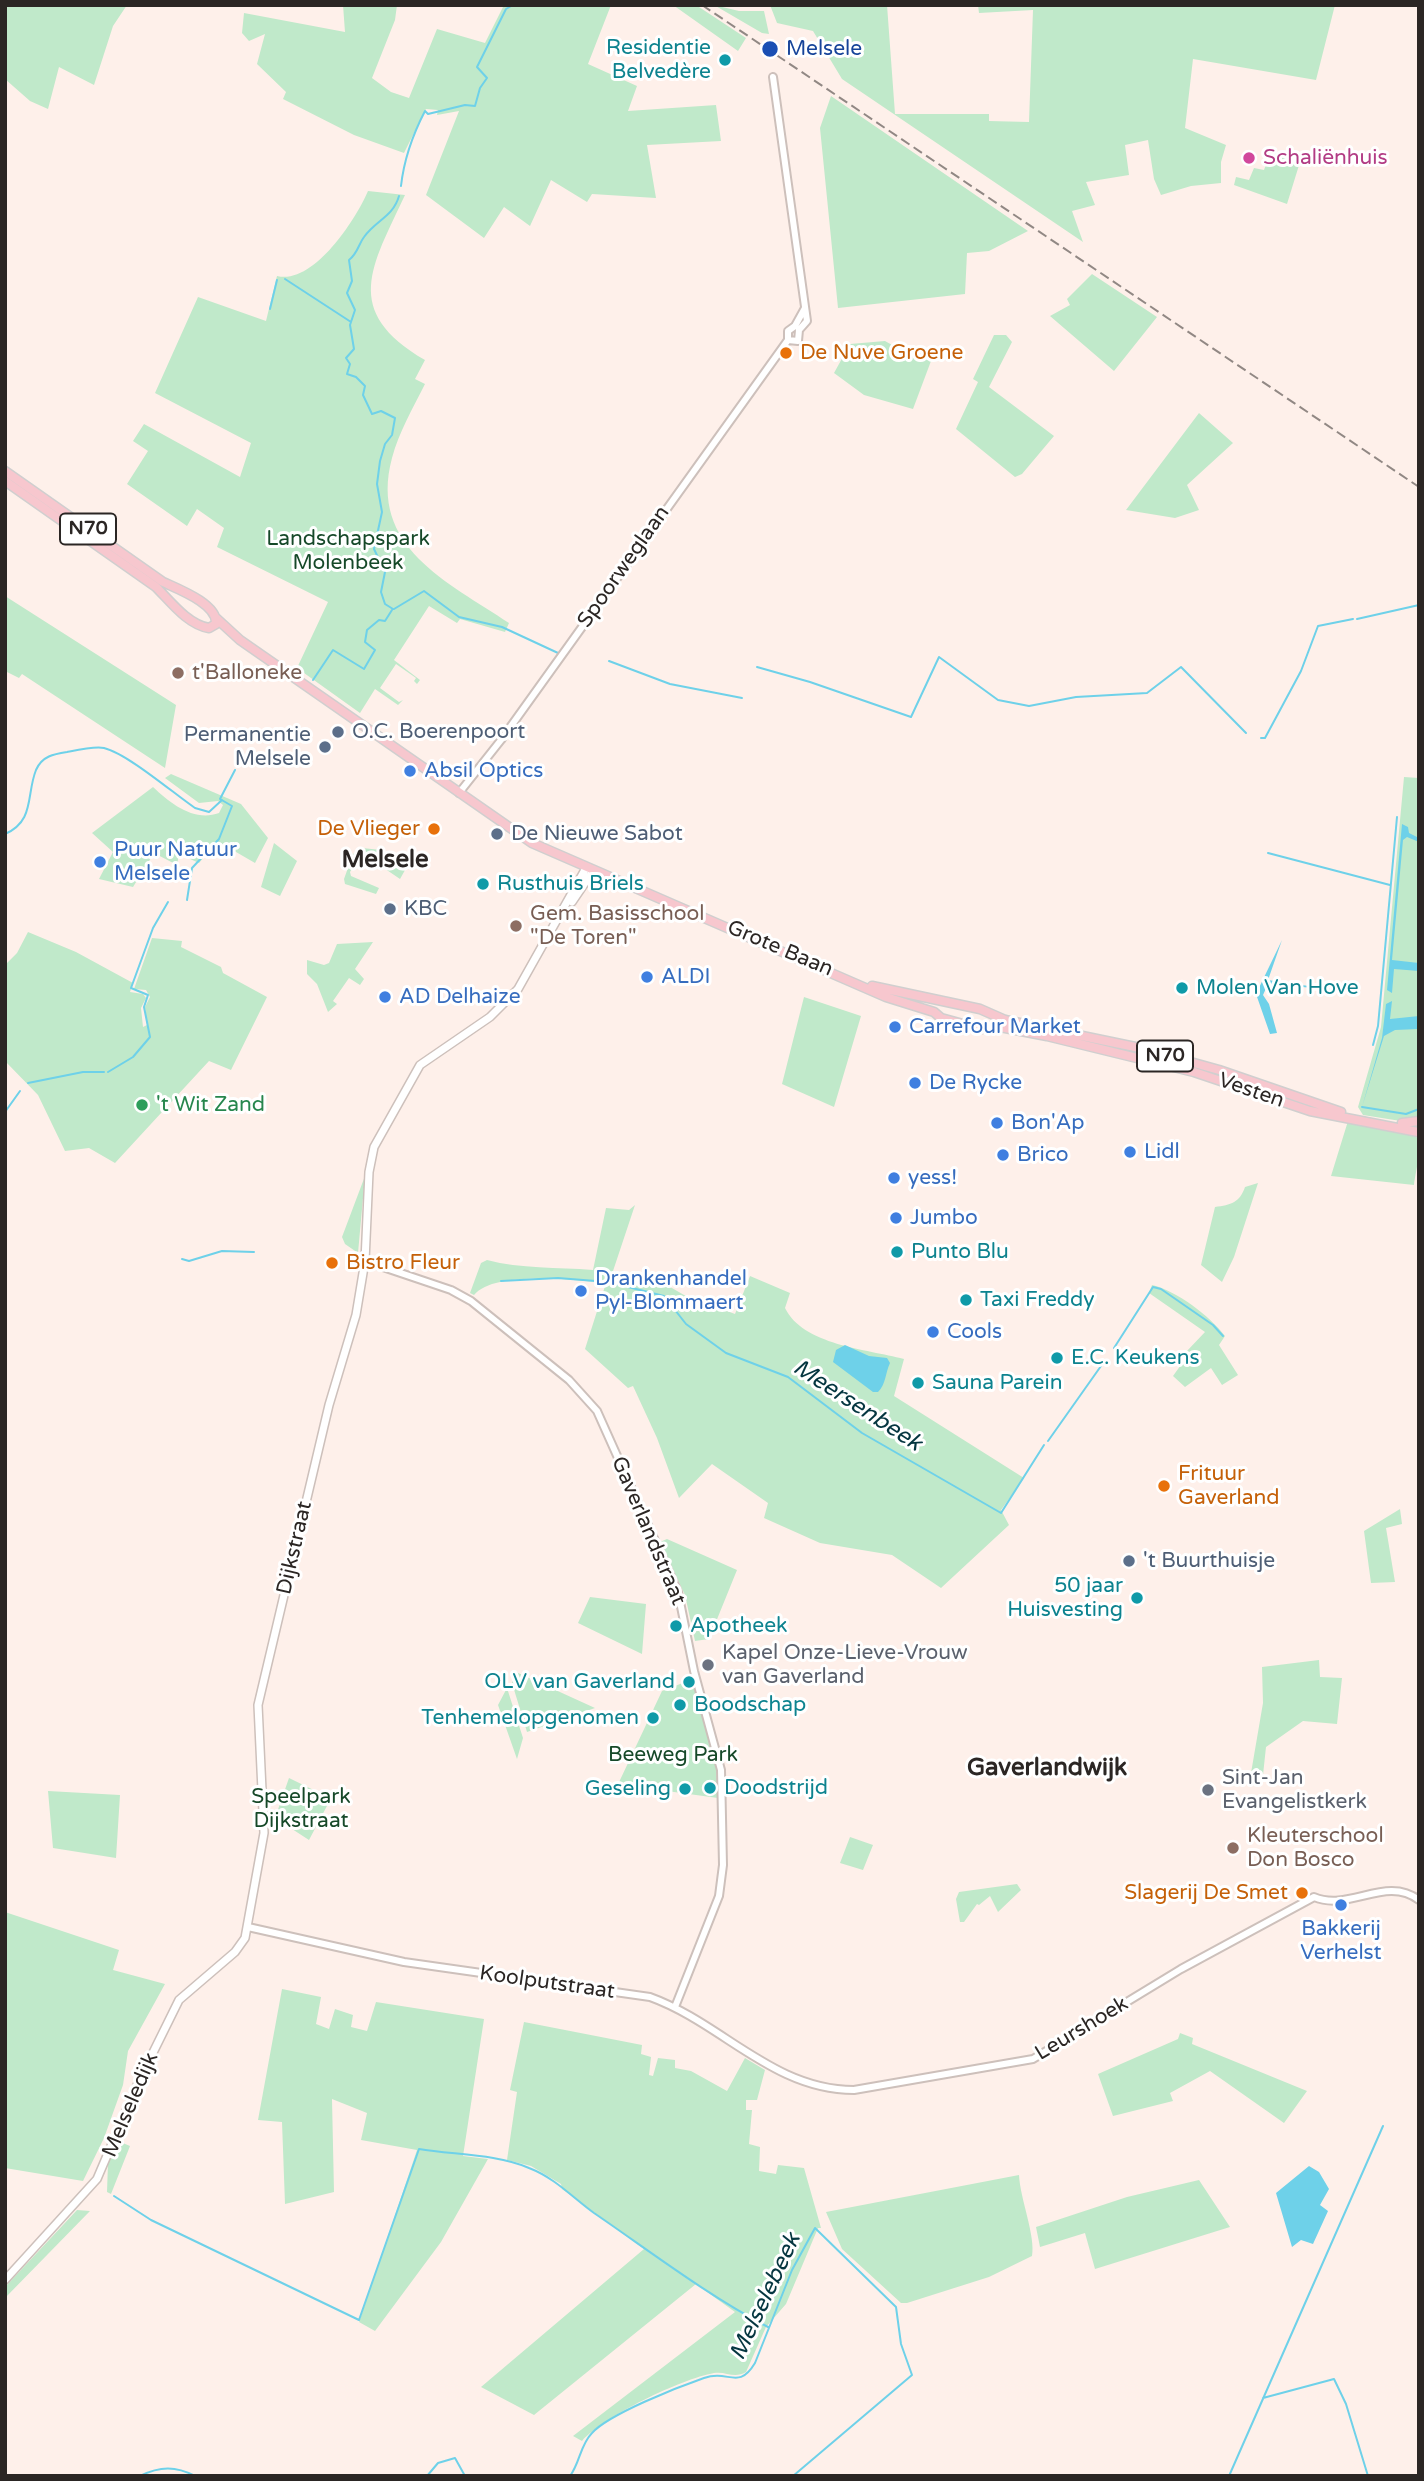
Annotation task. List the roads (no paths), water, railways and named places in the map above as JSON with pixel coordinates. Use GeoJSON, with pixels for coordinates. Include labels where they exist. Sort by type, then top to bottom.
{"type":"FeatureCollection","features":[{"type":"Feature","properties":{"kind":"main road","name":"Grote Baan"},"geometry":{"type":"LineString","coordinates":[[5,471],[170,585],[177,587],[240,640],[532,842],[589,869],[853,981]]}},
{"type":"Feature","properties":{"kind":"main road","name":"Grote Baan"},"geometry":{"type":"LineString","coordinates":[[5,481],[156,587],[163,596],[202,627],[240,640]]}},
{"type":"Feature","properties":{"kind":"main road"},"geometry":{"type":"LineString","coordinates":[[163,596],[164,590],[170,585]]}},
{"type":"Feature","properties":{"kind":"main road"},"geometry":{"type":"LineString","coordinates":[[211,628],[216,618]]}},
{"type":"Feature","properties":{"kind":"main road","name":"Dijkstraat"},"geometry":{"type":"LineString","coordinates":[[248,1927],[264,1833],[258,1705],[329,1405],[356,1315],[365,1261],[369,1172],[378,1136],[420,1065],[491,1017],[510,999],[589,869]]}},
{"type":"Feature","properties":{"kind":"main road","name":"Vesten"},"geometry":{"type":"LineString","coordinates":[[853,981],[934,1012],[941,1018],[981,1029],[995,1026],[1047,1036],[1194,1072],[1310,1111],[1419,1132]]}},
{"type":"Feature","properties":{"kind":"main road","name":"Vesten"},"geometry":{"type":"LineString","coordinates":[[889,994],[980,1009],[996,1016],[1139,1048],[1219,1070],[1332,1108],[1393,1121],[1419,1122]]}},
{"type":"Feature","properties":{"kind":"main road"},"geometry":{"type":"LineString","coordinates":[[934,1012],[938,1002]]}},
{"type":"Feature","properties":{"kind":"main road"},"geometry":{"type":"LineString","coordinates":[[995,1026],[996,1016]]}},
{"type":"Feature","properties":{"kind":"main road","name":"N70"},"geometry":{"type":"LineString","coordinates":[[1419,1122],[1419,1132]]}},
{"type":"Feature","properties":{"kind":"main road","name":"Melseledijk"},"geometry":{"type":"LineString","coordinates":[[5,2280],[89,2191],[106,2163],[138,2083],[179,2000],[235,1952],[245,1938],[248,1927]]}},
{"type":"Feature","properties":{"kind":"street"},"geometry":{"type":"LineString","coordinates":[[773,77],[807,321],[796,329]]}},
{"type":"Feature","properties":{"kind":"street","name":"Spoorweglaan"},"geometry":{"type":"LineString","coordinates":[[788,340],[798,341],[796,329],[805,308]]}},
{"type":"Feature","properties":{"kind":"street","name":"Spoorweglaan"},"geometry":{"type":"LineString","coordinates":[[459,793],[501,740],[788,340],[788,331],[796,329]]}},
{"type":"Feature","properties":{"kind":"street","name":"Gaverlandstraat"},"geometry":{"type":"LineString","coordinates":[[365,1261],[451,1290],[471,1301],[580,1391],[597,1411],[678,1592],[694,1671],[720,1770],[723,1844],[719,1896],[675,2007]]}},
{"type":"Feature","properties":{"kind":"street","name":"Leurshoek"},"geometry":{"type":"LineString","coordinates":[[827,2090],[893,2085],[1033,2059],[1192,1963],[1314,1897],[1327,1903],[1338,1902],[1392,1889],[1408,1892],[1419,1900]]}},
{"type":"Feature","properties":{"kind":"street","name":"Koolputstraat"},"geometry":{"type":"LineString","coordinates":[[248,1927],[404,1962],[650,1997],[675,2007],[760,2062],[806,2084],[827,2090]]}},
{"type":"Feature","properties":{"kind":"water"},"geometry":{"type":"Polygon","coordinates":[[[1402,824],[1408,827],[1409,833],[1419,838],[1419,842],[1407,837],[1403,840],[1392,960],[1419,963],[1419,971],[1394,969],[1392,993],[1387,990],[1402,824]]]}},
{"type":"Feature","properties":{"kind":"water"},"geometry":{"type":"Polygon","coordinates":[[[1282,940],[1268,980],[1336,990],[1268,984],[1263,995],[1269,1004],[1277,1033],[1270,1034],[1256,994],[1282,940]]]}},
{"type":"Feature","properties":{"kind":"water"},"geometry":{"type":"Polygon","coordinates":[[[1392,1001],[1390,1019],[1419,1016],[1419,1029],[1395,1030],[1384,1036],[1362,1107],[1382,1038],[1386,1004],[1392,1001]]]}},
{"type":"Feature","properties":{"kind":"water"},"geometry":{"type":"Polygon","coordinates":[[[845,1345],[869,1356],[887,1358],[890,1363],[878,1392],[873,1392],[833,1362],[836,1350],[845,1345]]]}},
{"type":"Feature","properties":{"kind":"water"},"geometry":{"type":"Polygon","coordinates":[[[1309,2166],[1319,2172],[1329,2189],[1320,2205],[1328,2211],[1313,2244],[1301,2240],[1292,2247],[1276,2193],[1309,2166]]]}},
{"type":"Feature","properties":{"kind":"waterway"},"geometry":{"type":"LineString","coordinates":[[401,186],[409,148],[425,111],[428,114],[465,105],[475,106],[480,88],[487,78],[477,67],[506,9],[513,5]]}},
{"type":"Feature","properties":{"kind":"waterway"},"geometry":{"type":"LineString","coordinates":[[393,609],[385,604],[381,592],[385,572],[374,549],[382,512],[377,484],[380,461],[385,444],[392,435],[395,418],[381,411],[372,414],[363,395],[365,386],[356,377],[347,374],[350,364],[346,358],[354,349],[350,325],[355,310],[347,293],[352,281],[349,260],[369,231],[393,209],[399,196]]}},
{"type":"Feature","properties":{"kind":"waterway"},"geometry":{"type":"LineString","coordinates":[[285,279],[351,322]]}},
{"type":"Feature","properties":{"kind":"waterway"},"geometry":{"type":"LineString","coordinates":[[270,309],[277,280]]}},
{"type":"Feature","properties":{"kind":"waterway"},"geometry":{"type":"LineString","coordinates":[[394,609],[424,591],[459,617],[502,627],[558,653]]}},
{"type":"Feature","properties":{"kind":"waterway"},"geometry":{"type":"LineString","coordinates":[[1357,619],[1419,605]]}},
{"type":"Feature","properties":{"kind":"waterway"},"geometry":{"type":"LineString","coordinates":[[313,680],[333,650],[364,669],[375,650],[365,642],[367,630],[379,620],[385,621],[392,610]]}},
{"type":"Feature","properties":{"kind":"waterway"},"geometry":{"type":"LineString","coordinates":[[1261,738],[1265,738],[1301,671],[1318,626],[1353,619]]}},
{"type":"Feature","properties":{"kind":"waterway"},"geometry":{"type":"LineString","coordinates":[[757,667],[911,717],[939,657],[998,700],[1029,706],[1076,697],[1147,693],[1181,667],[1246,733]]}},
{"type":"Feature","properties":{"kind":"waterway"},"geometry":{"type":"LineString","coordinates":[[609,661],[670,684],[742,698]]}},
{"type":"Feature","properties":{"kind":"waterway"},"geometry":{"type":"LineString","coordinates":[[5,834],[15,829],[25,815],[33,779],[42,762],[53,755],[86,749],[104,748],[114,752],[195,808],[209,812],[222,800]]}},
{"type":"Feature","properties":{"kind":"waterway"},"geometry":{"type":"LineString","coordinates":[[187,900],[192,868],[219,839],[232,806],[220,799],[235,770]]}},
{"type":"Feature","properties":{"kind":"waterway"},"geometry":{"type":"LineString","coordinates":[[1373,1045],[1378,1026],[1397,817]]}},
{"type":"Feature","properties":{"kind":"waterway"},"geometry":{"type":"LineString","coordinates":[[1268,853],[1390,885]]}},
{"type":"Feature","properties":{"kind":"waterway"},"geometry":{"type":"LineString","coordinates":[[108,1072],[133,1057],[150,1037],[144,1007],[148,995],[131,988],[153,928],[168,902]]}},
{"type":"Feature","properties":{"kind":"waterway"},"geometry":{"type":"LineString","coordinates":[[28,1083],[83,1072],[104,1072]]}},
{"type":"Feature","properties":{"kind":"waterway"},"geometry":{"type":"LineString","coordinates":[[5,1112],[20,1091]]}},
{"type":"Feature","properties":{"kind":"waterway"},"geometry":{"type":"LineString","coordinates":[[1362,1107],[1406,1114],[1419,1109]]}},
{"type":"Feature","properties":{"kind":"waterway","name":"Meersenbeek"},"geometry":{"type":"LineString","coordinates":[[182,1259],[189,1261],[222,1251],[254,1252]]}},
{"type":"Feature","properties":{"kind":"waterway","name":"Meersenbeek"},"geometry":{"type":"LineString","coordinates":[[501,1281],[558,1278],[608,1282],[664,1296],[686,1324],[726,1353],[788,1377],[862,1433],[1001,1513],[1044,1445]]}},
{"type":"Feature","properties":{"kind":"waterway"},"geometry":{"type":"LineString","coordinates":[[1114,1348],[1153,1287],[1161,1289],[1213,1325],[1223,1336]]}},
{"type":"Feature","properties":{"kind":"waterway"},"geometry":{"type":"LineString","coordinates":[[1048,1441],[1101,1366]]}},
{"type":"Feature","properties":{"kind":"waterway"},"geometry":{"type":"LineString","coordinates":[[1229,2476],[1383,2126]]}},
{"type":"Feature","properties":{"kind":"waterway"},"geometry":{"type":"LineString","coordinates":[[114,2196],[151,2220],[359,2320],[419,2149],[503,2160],[547,2177],[680,2273],[768,2327]]}},
{"type":"Feature","properties":{"kind":"waterway","name":"Melselebeek"},"geometry":{"type":"LineString","coordinates":[[570,2476],[588,2438],[613,2418],[704,2378],[738,2378],[749,2371],[755,2363],[792,2270],[815,2228],[896,2307],[901,2344],[912,2375],[793,2476]]}},
{"type":"Feature","properties":{"kind":"waterway"},"geometry":{"type":"LineString","coordinates":[[1263,2398],[1334,2379],[1346,2404],[1368,2476]]}},
{"type":"Feature","properties":{"kind":"waterway","name":"Melselebeek"},"geometry":{"type":"LineString","coordinates":[[427,2476],[438,2463],[455,2458],[465,2476]]}},
{"type":"Feature","properties":{"kind":"waterway","name":"Melselebeek"},"geometry":{"type":"LineString","coordinates":[[140,2476],[168,2468],[195,2476]]}},
{"type":"Feature","properties":{"kind":"railway"},"geometry":{"type":"LineString","coordinates":[[702,5],[1419,487]]}},
{"type":"Feature","properties":{"kind":"place","name":"Melsele"},"geometry":{"type":"Point","coordinates":[770,49]}},
{"type":"Feature","properties":{"kind":"place","name":"Residentie Belvedère"},"geometry":{"type":"Point","coordinates":[725,60]}},
{"type":"Feature","properties":{"kind":"place","name":"Schaliënhuis"},"geometry":{"type":"Point","coordinates":[1249,158]}},
{"type":"Feature","properties":{"kind":"place","name":"De Nuve Groene"},"geometry":{"type":"Point","coordinates":[786,353]}},
{"type":"Feature","properties":{"kind":"place","name":"t'Balloneke"},"geometry":{"type":"Point","coordinates":[178,673]}},
{"type":"Feature","properties":{"kind":"place","name":"O.C. Boerenpoort"},"geometry":{"type":"Point","coordinates":[338,732]}},
{"type":"Feature","properties":{"kind":"place","name":"Permanentie Melsele"},"geometry":{"type":"Point","coordinates":[325,747]}},
{"type":"Feature","properties":{"kind":"place","name":"Absil Optics"},"geometry":{"type":"Point","coordinates":[410,771]}},
{"type":"Feature","properties":{"kind":"place","name":"De Vlieger"},"geometry":{"type":"Point","coordinates":[434,829]}},
{"type":"Feature","properties":{"kind":"place","name":"De Nieuwe Sabot"},"geometry":{"type":"Point","coordinates":[497,834]}},
{"type":"Feature","properties":{"kind":"place","name":"Puur Natuur Melsele"},"geometry":{"type":"Point","coordinates":[100,862]}},
{"type":"Feature","properties":{"kind":"place","name":"Rusthuis Briels"},"geometry":{"type":"Point","coordinates":[483,884]}},
{"type":"Feature","properties":{"kind":"place","name":"KBC"},"geometry":{"type":"Point","coordinates":[390,909]}},
{"type":"Feature","properties":{"kind":"place","name":"Gem. Basisschool \"De Toren\""},"geometry":{"type":"Point","coordinates":[516,926]}},
{"type":"Feature","properties":{"kind":"place","name":"ALDI"},"geometry":{"type":"Point","coordinates":[647,977]}},
{"type":"Feature","properties":{"kind":"place","name":"Molen Van Hove"},"geometry":{"type":"Point","coordinates":[1182,988]}},
{"type":"Feature","properties":{"kind":"place","name":"AD Delhaize"},"geometry":{"type":"Point","coordinates":[385,997]}},
{"type":"Feature","properties":{"kind":"place","name":"Carrefour Market"},"geometry":{"type":"Point","coordinates":[895,1027]}},
{"type":"Feature","properties":{"kind":"place","name":"De Rycke"},"geometry":{"type":"Point","coordinates":[915,1083]}},
{"type":"Feature","properties":{"kind":"place","name":"'t Wit Zand"},"geometry":{"type":"Point","coordinates":[142,1105]}},
{"type":"Feature","properties":{"kind":"place","name":"Bon'Ap"},"geometry":{"type":"Point","coordinates":[997,1123]}},
{"type":"Feature","properties":{"kind":"place","name":"Lidl"},"geometry":{"type":"Point","coordinates":[1130,1152]}},
{"type":"Feature","properties":{"kind":"place","name":"Brico"},"geometry":{"type":"Point","coordinates":[1003,1155]}},
{"type":"Feature","properties":{"kind":"place","name":"yess!"},"geometry":{"type":"Point","coordinates":[894,1178]}},
{"type":"Feature","properties":{"kind":"place","name":"Jumbo"},"geometry":{"type":"Point","coordinates":[896,1218]}},
{"type":"Feature","properties":{"kind":"place","name":"Punto Blu"},"geometry":{"type":"Point","coordinates":[897,1252]}},
{"type":"Feature","properties":{"kind":"place","name":"Bistro Fleur"},"geometry":{"type":"Point","coordinates":[332,1263]}},
{"type":"Feature","properties":{"kind":"place","name":"Drankenhandel Pyl-Blommaert"},"geometry":{"type":"Point","coordinates":[581,1291]}},
{"type":"Feature","properties":{"kind":"place","name":"Taxi Freddy"},"geometry":{"type":"Point","coordinates":[966,1300]}},
{"type":"Feature","properties":{"kind":"place","name":"Cools"},"geometry":{"type":"Point","coordinates":[933,1332]}},
{"type":"Feature","properties":{"kind":"place","name":"E.C. Keukens"},"geometry":{"type":"Point","coordinates":[1057,1358]}},
{"type":"Feature","properties":{"kind":"place","name":"Sauna Parein"},"geometry":{"type":"Point","coordinates":[918,1383]}},
{"type":"Feature","properties":{"kind":"place","name":"Frituur Gaverland"},"geometry":{"type":"Point","coordinates":[1164,1486]}},
{"type":"Feature","properties":{"kind":"place","name":"'t Buurthuisje"},"geometry":{"type":"Point","coordinates":[1129,1561]}},
{"type":"Feature","properties":{"kind":"place","name":"50 jaar Huisvesting"},"geometry":{"type":"Point","coordinates":[1137,1598]}},
{"type":"Feature","properties":{"kind":"place","name":"Apotheek"},"geometry":{"type":"Point","coordinates":[676,1626]}},
{"type":"Feature","properties":{"kind":"place","name":"Kapel Onze-Lieve-Vrouw van Gaverland"},"geometry":{"type":"Point","coordinates":[708,1665]}},
{"type":"Feature","properties":{"kind":"place","name":"OLV van Gaverland"},"geometry":{"type":"Point","coordinates":[689,1682]}},
{"type":"Feature","properties":{"kind":"place","name":"Boodschap"},"geometry":{"type":"Point","coordinates":[680,1705]}},
{"type":"Feature","properties":{"kind":"place","name":"Tenhemelopgenomen"},"geometry":{"type":"Point","coordinates":[653,1718]}},
{"type":"Feature","properties":{"kind":"place","name":"Doodstrijd"},"geometry":{"type":"Point","coordinates":[710,1788]}},
{"type":"Feature","properties":{"kind":"place","name":"Geseling"},"geometry":{"type":"Point","coordinates":[685,1789]}},
{"type":"Feature","properties":{"kind":"place","name":"Sint-Jan Evangelistkerk"},"geometry":{"type":"Point","coordinates":[1208,1790]}},
{"type":"Feature","properties":{"kind":"place","name":"Kleuterschool Don Bosco"},"geometry":{"type":"Point","coordinates":[1233,1848]}},
{"type":"Feature","properties":{"kind":"place","name":"Slagerij De Smet"},"geometry":{"type":"Point","coordinates":[1302,1893]}},
{"type":"Feature","properties":{"kind":"place","name":"Bakkerij Verhelst"},"geometry":{"type":"Point","coordinates":[1341,1905]}},
{"type":"Feature","properties":{"kind":"district","name":"Melsele"},"geometry":{"type":"Point","coordinates":[385,861]}},
{"type":"Feature","properties":{"kind":"district","name":"Gaverlandwijk"},"geometry":{"type":"Point","coordinates":[1047,1769]}},
{"type":"Feature","properties":{"kind":"park label","name":"Landschapspark Molenbeek"},"geometry":{"type":"Point","coordinates":[348,551]}},
{"type":"Feature","properties":{"kind":"park label","name":"Beeweg Park"},"geometry":{"type":"Point","coordinates":[673,1755]}},
{"type":"Feature","properties":{"kind":"park label","name":"Speelpark Dijkstraat"},"geometry":{"type":"Point","coordinates":[301,1809]}}]}
